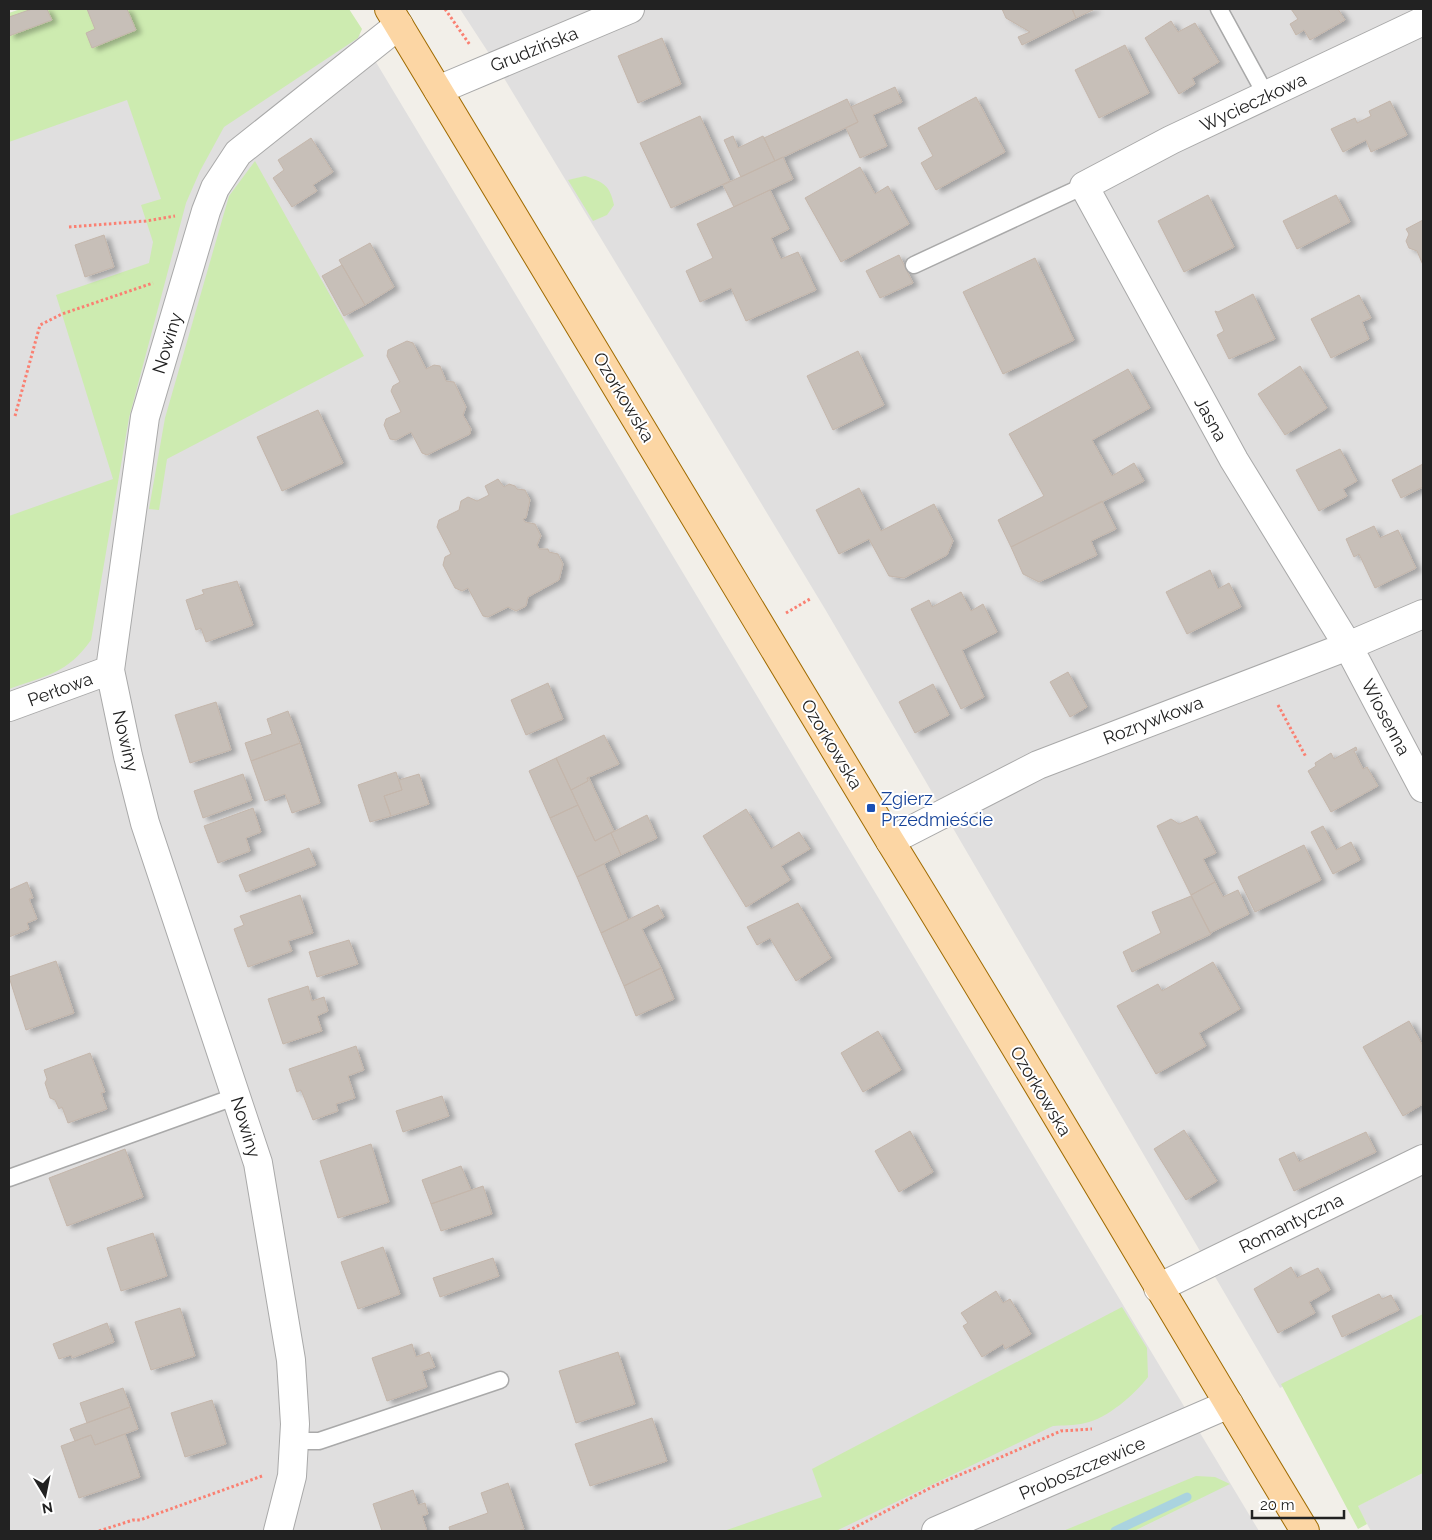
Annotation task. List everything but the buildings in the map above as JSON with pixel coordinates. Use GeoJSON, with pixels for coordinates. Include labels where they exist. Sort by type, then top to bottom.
{"type":"FeatureCollection","features":[{"type":"Feature","properties":{"kind":"main road","name":"Ozorkowska"},"geometry":{"type":"LineString","coordinates":[[394,17],[890,841],[975,978],[1158,1288],[1305,1531]]}},
{"type":"Feature","properties":{"kind":"street","name":"Grudzińska"},"geometry":{"type":"LineString","coordinates":[[438,90],[630,9]]}},
{"type":"Feature","properties":{"kind":"street","name":"Nowiny"},"geometry":{"type":"LineString","coordinates":[[278,1531],[292,1476],[294,1441],[291,1360],[258,1163],[145,823],[128,756],[110,670],[145,417],[206,211],[215,188],[238,152],[394,17]]}},
{"type":"Feature","properties":{"kind":"street","name":"Wycieczkowa"},"geometry":{"type":"LineString","coordinates":[[1084,186],[1171,140],[1423,21]]}},
{"type":"Feature","properties":{"kind":"street","name":"Jasna"},"geometry":{"type":"LineString","coordinates":[[1084,186],[1234,460],[1348,646]]}},
{"type":"Feature","properties":{"kind":"street","name":"Rozrywkowa"},"geometry":{"type":"LineString","coordinates":[[890,841],[1038,764],[1348,646],[1423,614]]}},
{"type":"Feature","properties":{"kind":"street","name":"Wiosenna"},"geometry":{"type":"LineString","coordinates":[[1348,646],[1423,788]]}},
{"type":"Feature","properties":{"kind":"street","name":"Perłowa"},"geometry":{"type":"LineString","coordinates":[[9,707],[110,670]]}},
{"type":"Feature","properties":{"kind":"street","name":"Romantyczna"},"geometry":{"type":"LineString","coordinates":[[1158,1288],[1423,1159]]}},
{"type":"Feature","properties":{"kind":"street","name":"Proboszczewice"},"geometry":{"type":"LineString","coordinates":[[936,1531],[1229,1404]]}},
{"type":"Feature","properties":{"kind":"lane"},"geometry":{"type":"LineString","coordinates":[[1219,9],[1267,96]]}},
{"type":"Feature","properties":{"kind":"lane"},"geometry":{"type":"LineString","coordinates":[[914,265],[1084,186]]}},
{"type":"Feature","properties":{"kind":"lane"},"geometry":{"type":"LineString","coordinates":[[9,1178],[237,1096]]}},
{"type":"Feature","properties":{"kind":"lane"},"geometry":{"type":"LineString","coordinates":[[294,1441],[319,1441],[500,1380]]}},
{"type":"Feature","properties":{"kind":"path"},"geometry":{"type":"LineString","coordinates":[[445,9],[485,69]]}},
{"type":"Feature","properties":{"kind":"path"},"geometry":{"type":"LineString","coordinates":[[68,227],[146,221],[206,211]]}},
{"type":"Feature","properties":{"kind":"path"},"geometry":{"type":"LineString","coordinates":[[15,416],[40,325],[62,314],[189,271]]}},
{"type":"Feature","properties":{"kind":"path"},"geometry":{"type":"LineString","coordinates":[[779,617],[810,599]]}},
{"type":"Feature","properties":{"kind":"path"},"geometry":{"type":"LineString","coordinates":[[1264,678],[1306,757]]}},
{"type":"Feature","properties":{"kind":"path"},"geometry":{"type":"LineString","coordinates":[[848,1531],[925,1490],[1061,1431]]}},
{"type":"Feature","properties":{"kind":"path"},"geometry":{"type":"LineString","coordinates":[[99,1531],[132,1520],[140,1520],[269,1473],[292,1476]]}},
{"type":"Feature","properties":{"kind":"shaded area"},"geometry":{"type":"Polygon","coordinates":[[[21,9],[344,9],[1259,1531],[9,1531],[9,13],[21,9]]]}},
{"type":"Feature","properties":{"kind":"shaded area"},"geometry":{"type":"Polygon","coordinates":[[[460,9],[1423,9],[1423,1317],[1280,1388],[825,609],[490,55],[460,9]]]}},
{"type":"Feature","properties":{"kind":"shaded area"},"geometry":{"type":"Polygon","coordinates":[[[1423,1473],[1423,1531],[1371,1531],[1357,1506],[1423,1473]]]}},
{"type":"Feature","properties":{"kind":"green space"},"geometry":{"type":"Polygon","coordinates":[[[21,9],[349,9],[362,29],[358,38],[224,127],[200,171],[186,203],[129,418],[91,640],[65,667],[9,689],[9,516],[113,479],[56,295],[149,263],[153,242],[141,205],[161,199],[127,100],[9,142],[9,13],[21,9]]]}},
{"type":"Feature","properties":{"kind":"green space"},"geometry":{"type":"Polygon","coordinates":[[[255,161],[364,356],[167,459],[159,510],[149,509],[165,418],[229,196],[255,161]]]}},
{"type":"Feature","properties":{"kind":"green space"},"geometry":{"type":"Polygon","coordinates":[[[585,176],[605,185],[614,205],[607,215],[593,221],[568,180],[585,176]]]}},
{"type":"Feature","properties":{"kind":"green space"},"geometry":{"type":"Polygon","coordinates":[[[1122,1307],[1147,1348],[1148,1377],[1128,1398],[1102,1417],[1081,1424],[1053,1426],[836,1531],[724,1531],[822,1497],[812,1469],[1122,1307]]]}},
{"type":"Feature","properties":{"kind":"green space"},"geometry":{"type":"Polygon","coordinates":[[[1423,1314],[1423,1473],[1358,1506],[1367,1524],[1358,1529],[1281,1384],[1423,1314]]]}},
{"type":"Feature","properties":{"kind":"green space"},"geometry":{"type":"Polygon","coordinates":[[[1196,1476],[1215,1477],[1230,1484],[1134,1531],[1063,1531],[1196,1476]]]}},
{"type":"Feature","properties":{"kind":"waterway"},"geometry":{"type":"LineString","coordinates":[[1115,1531],[1187,1497]]}},
{"type":"Feature","properties":{"kind":"place","name":"Zgierz Przedmieście"},"geometry":{"type":"Point","coordinates":[871,808]}}]}
